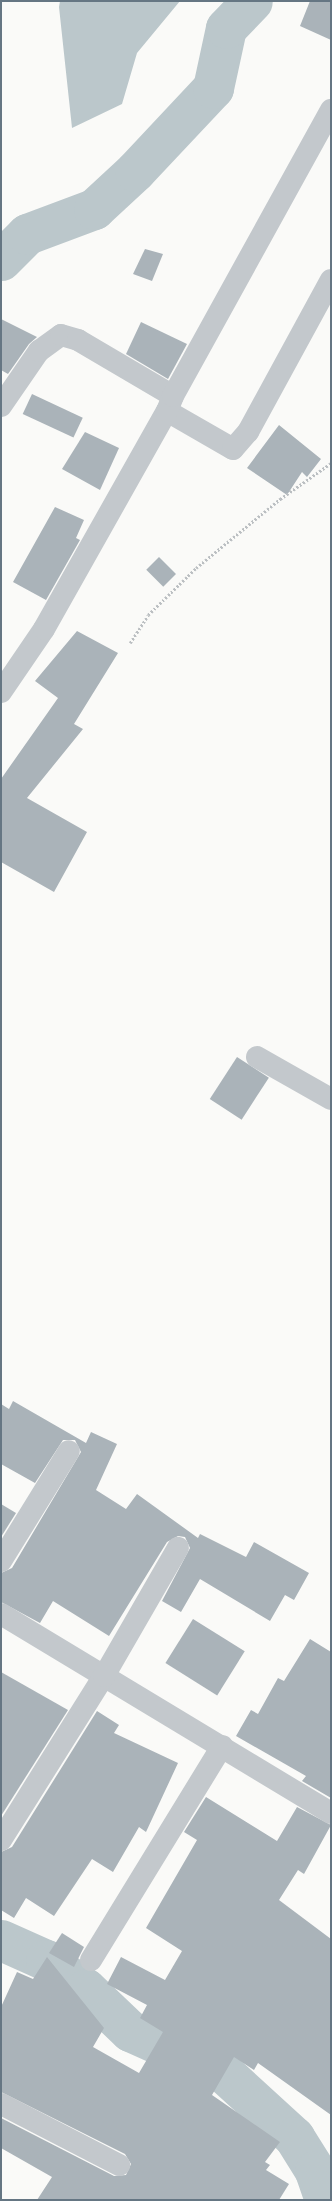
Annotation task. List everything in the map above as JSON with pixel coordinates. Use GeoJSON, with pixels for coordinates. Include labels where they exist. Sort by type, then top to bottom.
{"type":"FeatureCollection","features":[{"type":"Feature","properties":{"kind":"street"},"geometry":{"type":"LineString","coordinates":[[1,692],[44,629],[170,404],[331,110]]}},
{"type":"Feature","properties":{"kind":"street"},"geometry":{"type":"LineString","coordinates":[[1,406],[38,351],[61,335],[78,340],[232,449],[248,432],[331,280]]}},
{"type":"Feature","properties":{"kind":"street"},"geometry":{"type":"LineString","coordinates":[[257,1057],[331,1099]]}},
{"type":"Feature","properties":{"kind":"street"},"geometry":{"type":"LineString","coordinates":[[1,1562],[69,1451]]}},
{"type":"Feature","properties":{"kind":"street"},"geometry":{"type":"LineString","coordinates":[[1,1840],[104,1676],[178,1548]]}},
{"type":"Feature","properties":{"kind":"street"},"geometry":{"type":"LineString","coordinates":[[1,1614],[331,1813]]}},
{"type":"Feature","properties":{"kind":"street"},"geometry":{"type":"LineString","coordinates":[[91,1960],[222,1746]]}},
{"type":"Feature","properties":{"kind":"street"},"geometry":{"type":"LineString","coordinates":[[1,2104],[119,2165]]}},
{"type":"Feature","properties":{"kind":"path"},"geometry":{"type":"LineString","coordinates":[[130,643],[148,615],[196,568],[280,499],[331,463]]}},
{"type":"Feature","properties":{"kind":"shaded area"},"geometry":{"type":"Polygon","coordinates":[[[60,1],[180,1],[137,53],[122,104],[72,128],[59,7],[60,1]]]}},
{"type":"Feature","properties":{"kind":"building"},"geometry":{"type":"Polygon","coordinates":[[[310,1],[331,1],[331,40],[300,26],[310,1]]]}},
{"type":"Feature","properties":{"kind":"building"},"geometry":{"type":"Polygon","coordinates":[[[145,249],[163,254],[152,281],[133,274],[145,249]]]}},
{"type":"Feature","properties":{"kind":"building"},"geometry":{"type":"Polygon","coordinates":[[[1,319],[37,337],[29,344],[8,374],[1,370],[1,319]]]}},
{"type":"Feature","properties":{"kind":"building"},"geometry":{"type":"Polygon","coordinates":[[[141,322],[187,344],[168,379],[126,354],[141,322]]]}},
{"type":"Feature","properties":{"kind":"building"},"geometry":{"type":"Polygon","coordinates":[[[32,394],[83,418],[73,438],[23,414],[32,394]]]}},
{"type":"Feature","properties":{"kind":"building"},"geometry":{"type":"Polygon","coordinates":[[[279,425],[321,459],[307,477],[302,472],[287,495],[247,468],[279,425]]]}},
{"type":"Feature","properties":{"kind":"building"},"geometry":{"type":"Polygon","coordinates":[[[85,432],[119,448],[100,490],[62,469],[85,432]]]}},
{"type":"Feature","properties":{"kind":"building"},"geometry":{"type":"Polygon","coordinates":[[[55,507],[84,520],[76,538],[80,540],[46,600],[13,582],[55,507]]]}},
{"type":"Feature","properties":{"kind":"building"},"geometry":{"type":"Polygon","coordinates":[[[159,557],[176,574],[163,587],[146,570],[159,557]]]}},
{"type":"Feature","properties":{"kind":"building"},"geometry":{"type":"Polygon","coordinates":[[[77,631],[118,653],[74,724],[83,729],[27,798],[87,832],[54,892],[1,862],[1,779],[58,698],[35,681],[77,631]]]}},
{"type":"Feature","properties":{"kind":"building"},"geometry":{"type":"Polygon","coordinates":[[[237,1057],[269,1078],[242,1120],[210,1099],[237,1057]]]}},
{"type":"Feature","properties":{"kind":"building"},"geometry":{"type":"Polygon","coordinates":[[[13,1401],[86,1443],[91,1432],[117,1444],[96,1490],[126,1509],[137,1494],[198,1538],[200,1534],[246,1557],[254,1542],[309,1573],[294,1600],[285,1595],[270,1621],[200,1579],[181,1612],[162,1601],[190,1548],[185,1537],[178,1536],[167,1542],[109,1636],[53,1601],[40,1623],[1,1602],[1,1573],[12,1568],[81,1452],[75,1440],[63,1440],[35,1483],[1,1464],[1,1404],[9,1409],[13,1401]]]}},
{"type":"Feature","properties":{"kind":"building"},"geometry":{"type":"Polygon","coordinates":[[[1,1504],[16,1513],[1,1537],[1,1504]]]}},
{"type":"Feature","properties":{"kind":"building"},"geometry":{"type":"Polygon","coordinates":[[[193,1619],[245,1651],[217,1695],[165,1663],[193,1619]]]}},
{"type":"Feature","properties":{"kind":"building"},"geometry":{"type":"Polygon","coordinates":[[[310,1639],[331,1652],[331,1798],[302,1781],[306,1776],[236,1736],[251,1710],[258,1714],[278,1678],[284,1681],[310,1639]]]}},
{"type":"Feature","properties":{"kind":"building"},"geometry":{"type":"Polygon","coordinates":[[[1,1672],[68,1710],[1,1816],[1,1672]]]}},
{"type":"Feature","properties":{"kind":"building"},"geometry":{"type":"Polygon","coordinates":[[[97,1711],[119,1725],[114,1733],[178,1763],[146,1832],[139,1827],[113,1872],[92,1859],[54,1916],[26,1898],[14,1918],[1,1910],[1,1852],[12,1847],[97,1711]]]}},
{"type":"Feature","properties":{"kind":"building"},"geometry":{"type":"Polygon","coordinates":[[[206,1797],[277,1841],[297,1807],[331,1825],[304,1874],[298,1870],[279,1900],[331,1939],[331,2115],[258,2063],[254,2070],[234,2057],[212,2095],[280,2142],[265,2162],[270,2165],[266,2170],[289,2184],[279,2200],[37,2200],[52,2177],[1,2148],[1,2118],[114,2176],[126,2175],[131,2164],[125,2154],[1,2092],[1,2007],[17,1972],[33,1979],[47,1957],[104,2028],[93,2047],[139,2073],[163,2032],[140,2018],[147,2005],[107,1984],[121,1957],[165,1980],[182,1951],[146,1928],[197,1840],[184,1832],[206,1797]]]}},
{"type":"Feature","properties":{"kind":"building"},"geometry":{"type":"Polygon","coordinates":[[[62,1933],[84,1947],[74,1967],[49,1953],[62,1933]]]}},
{"type":"Feature","properties":{"kind":"waterway"},"geometry":{"type":"LineString","coordinates":[[1,260],[27,234],[94,209],[135,171],[213,88],[226,28],[252,1]]}},
{"type":"Feature","properties":{"kind":"waterway"},"geometry":{"type":"LineString","coordinates":[[1,1940],[46,1960],[86,1989],[130,2031],[224,2073],[294,2137],[315,2171],[325,2200]]}}]}
